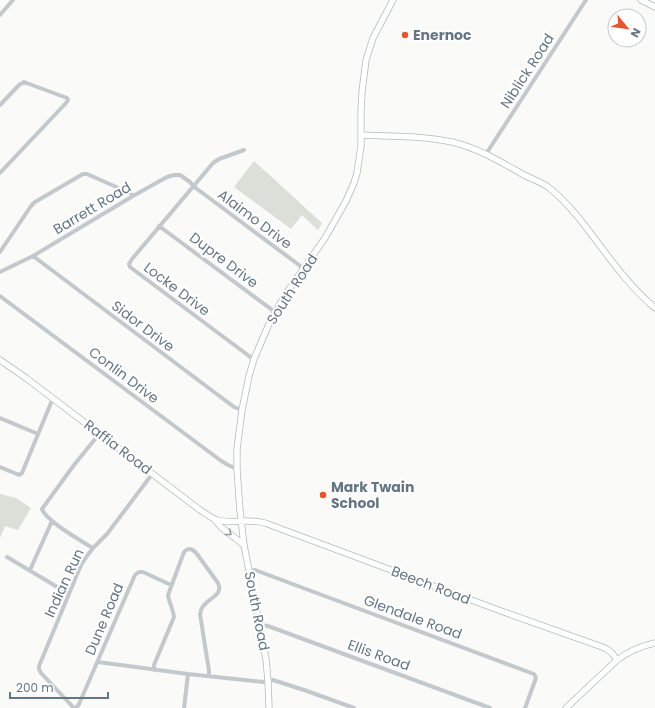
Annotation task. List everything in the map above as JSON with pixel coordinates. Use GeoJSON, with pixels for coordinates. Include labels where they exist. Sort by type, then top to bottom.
{"type":"FeatureCollection","features":[{"type":"Feature","properties":{"kind":"main road","name":"South Road"},"geometry":{"type":"LineString","coordinates":[[269,708],[266,659],[244,544],[241,520],[237,449],[242,410],[254,359],[275,312],[303,268],[325,238],[353,185],[357,173],[361,146],[362,92],[366,60],[373,38],[393,0]]}},
{"type":"Feature","properties":{"kind":"main road"},"geometry":{"type":"LineString","coordinates":[[641,0],[655,7]]}},
{"type":"Feature","properties":{"kind":"main road"},"geometry":{"type":"LineString","coordinates":[[361,135],[410,136],[431,138],[453,143],[486,154],[547,186],[578,217],[616,267],[655,308]]}},
{"type":"Feature","properties":{"kind":"main road","name":"Raffia Road"},"geometry":{"type":"LineString","coordinates":[[0,360],[100,433],[200,510],[216,520],[221,527],[244,544]]}},
{"type":"Feature","properties":{"kind":"main road"},"geometry":{"type":"LineString","coordinates":[[216,520],[241,520]]}},
{"type":"Feature","properties":{"kind":"main road","name":"Beech Road"},"geometry":{"type":"LineString","coordinates":[[241,520],[257,520],[605,648],[612,653],[617,660]]}},
{"type":"Feature","properties":{"kind":"main road"},"geometry":{"type":"LineString","coordinates":[[566,708],[626,653],[635,648],[655,643]]}},
{"type":"Feature","properties":{"kind":"street"},"geometry":{"type":"LineString","coordinates":[[0,15],[12,0]]}},
{"type":"Feature","properties":{"kind":"street","name":"Niblick Road"},"geometry":{"type":"LineString","coordinates":[[486,154],[586,0]]}},
{"type":"Feature","properties":{"kind":"street"},"geometry":{"type":"LineString","coordinates":[[0,105],[19,85],[24,82],[68,100],[0,173]]}},
{"type":"Feature","properties":{"kind":"street","name":"Locke Drive"},"geometry":{"type":"LineString","coordinates":[[244,150],[212,163],[129,264],[130,267],[254,359]]}},
{"type":"Feature","properties":{"kind":"street"},"geometry":{"type":"LineString","coordinates":[[0,252],[35,202],[83,174],[87,174],[130,192],[133,196]]}},
{"type":"Feature","properties":{"kind":"street","name":"Barrett Road"},"geometry":{"type":"LineString","coordinates":[[0,272],[32,256],[167,177],[180,175],[193,186]]}},
{"type":"Feature","properties":{"kind":"street","name":"Alaimo Drive"},"geometry":{"type":"LineString","coordinates":[[193,186],[303,268]]}},
{"type":"Feature","properties":{"kind":"street","name":"Dupre Drive"},"geometry":{"type":"LineString","coordinates":[[160,226],[275,312]]}},
{"type":"Feature","properties":{"kind":"street","name":"Sidor Drive"},"geometry":{"type":"LineString","coordinates":[[32,256],[234,408],[242,410]]}},
{"type":"Feature","properties":{"kind":"street","name":"Conlin Drive"},"geometry":{"type":"LineString","coordinates":[[0,296],[220,460],[237,469]]}},
{"type":"Feature","properties":{"kind":"street"},"geometry":{"type":"LineString","coordinates":[[0,467],[19,475],[22,473],[53,398]]}},
{"type":"Feature","properties":{"kind":"street"},"geometry":{"type":"LineString","coordinates":[[0,418],[38,434]]}},
{"type":"Feature","properties":{"kind":"street"},"geometry":{"type":"LineString","coordinates":[[92,548],[43,514],[42,509],[74,465],[100,433]]}},
{"type":"Feature","properties":{"kind":"street","name":"Indian Run"},"geometry":{"type":"LineString","coordinates":[[75,708],[42,673],[39,666],[81,565],[92,548],[107,534],[153,473]]}},
{"type":"Feature","properties":{"kind":"street"},"geometry":{"type":"LineString","coordinates":[[30,570],[52,521]]}},
{"type":"Feature","properties":{"kind":"street"},"geometry":{"type":"LineString","coordinates":[[154,670],[154,665],[174,617],[168,595],[171,585],[184,552],[191,549],[197,554],[220,587],[217,594],[201,608],[200,614],[209,676]]}},
{"type":"Feature","properties":{"kind":"street"},"geometry":{"type":"LineString","coordinates":[[7,557],[69,594]]}},
{"type":"Feature","properties":{"kind":"street","name":"Glendale Road"},"geometry":{"type":"LineString","coordinates":[[250,571],[255,570],[534,674],[536,678],[525,708]]}},
{"type":"Feature","properties":{"kind":"street","name":"Dune Road"},"geometry":{"type":"LineString","coordinates":[[75,708],[79,704],[98,662],[135,575],[139,572],[143,572],[171,585]]}},
{"type":"Feature","properties":{"kind":"street","name":"Ellis Road"},"geometry":{"type":"LineString","coordinates":[[259,625],[268,626],[490,708]]}},
{"type":"Feature","properties":{"kind":"street"},"geometry":{"type":"LineString","coordinates":[[98,662],[154,670],[263,682],[272,680],[354,708]]}},
{"type":"Feature","properties":{"kind":"street"},"geometry":{"type":"LineString","coordinates":[[184,708],[188,674]]}},
{"type":"Feature","properties":{"kind":"shaded area"},"geometry":{"type":"Polygon","coordinates":[[[254,161],[322,223],[318,230],[302,215],[291,229],[234,187],[254,161]]]}},
{"type":"Feature","properties":{"kind":"shaded area"},"geometry":{"type":"Polygon","coordinates":[[[0,494],[16,498],[31,508],[18,530],[5,526],[0,538],[0,494]]]}},
{"type":"Feature","properties":{"kind":"place","name":"Enernoc"},"geometry":{"type":"Point","coordinates":[405,35]}},
{"type":"Feature","properties":{"kind":"place","name":"Mark Twain School"},"geometry":{"type":"Point","coordinates":[323,495]}}]}
